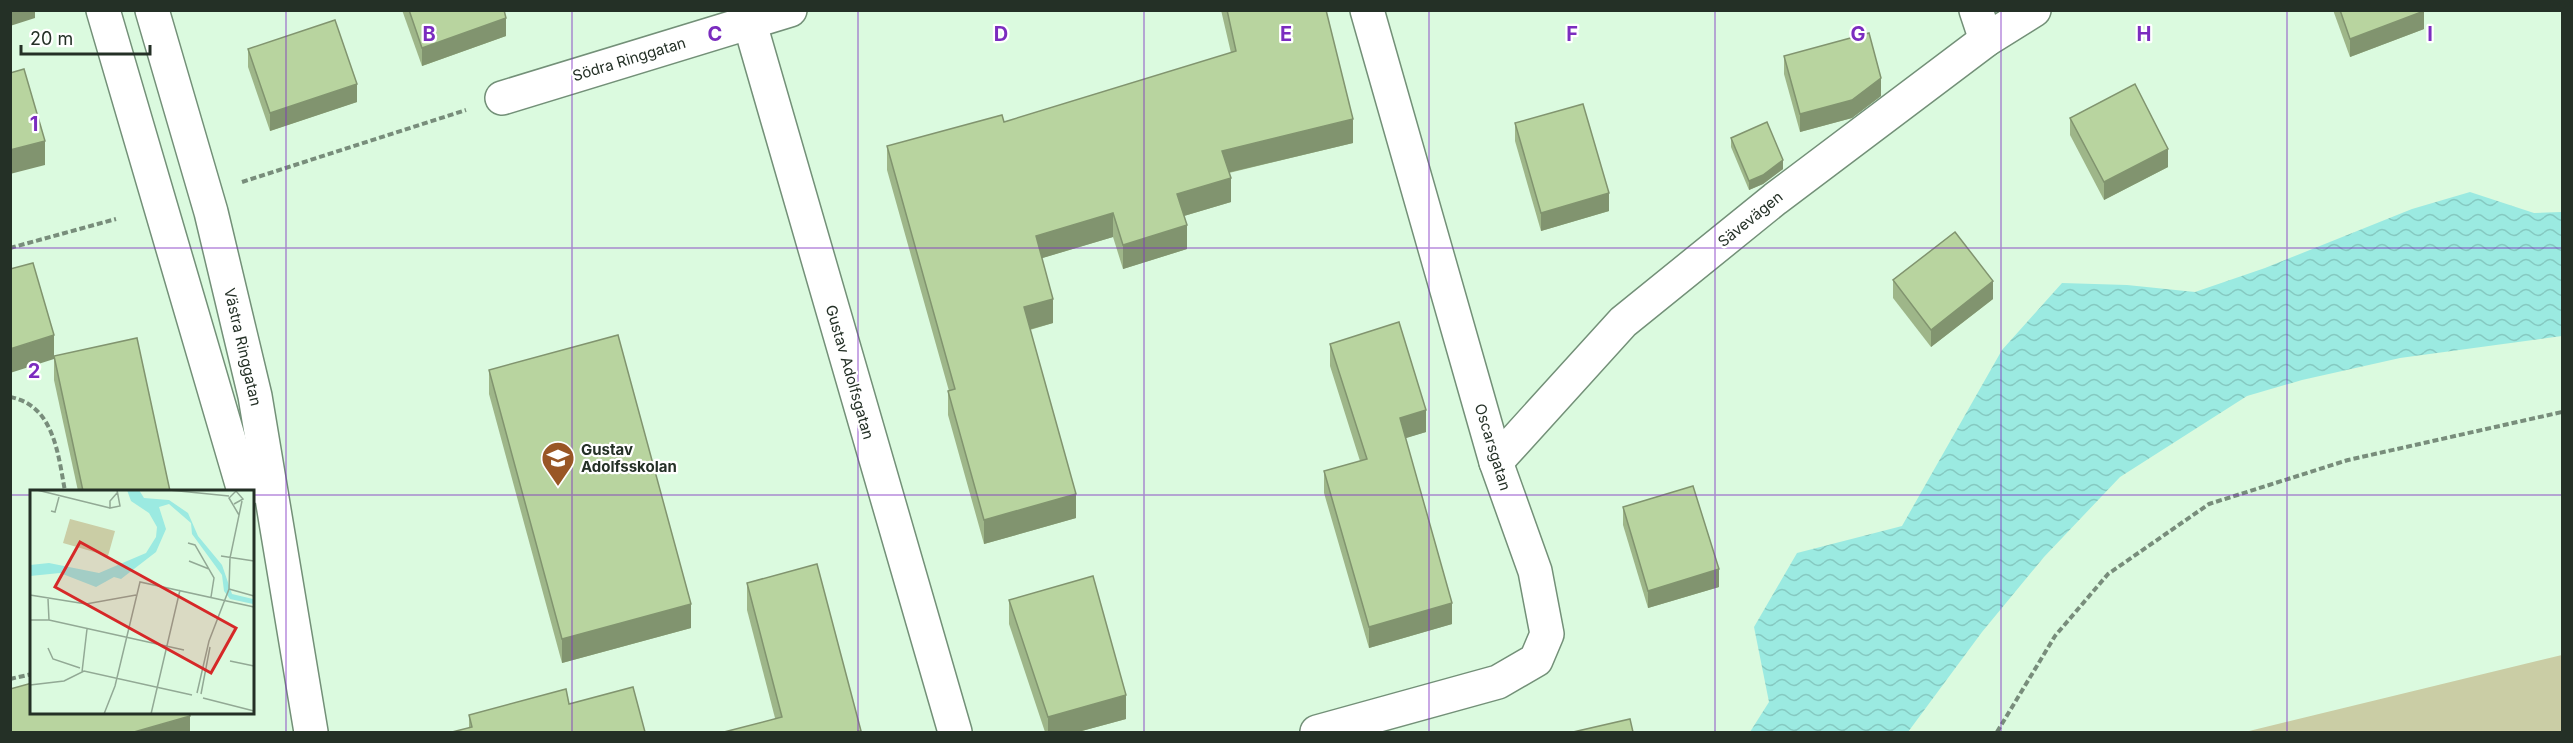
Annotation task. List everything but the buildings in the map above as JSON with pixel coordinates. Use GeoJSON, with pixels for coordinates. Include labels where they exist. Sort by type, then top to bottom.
{"type":"FeatureCollection","features":[{"type":"Feature","properties":{"kind":"street"},"geometry":{"type":"LineString","coordinates":[[103,10],[244,490]]}},
{"type":"Feature","properties":{"kind":"street","name":"Västra Ringgatan"},"geometry":{"type":"LineString","coordinates":[[152,10],[211,212],[255,396],[311,732]]}},
{"type":"Feature","properties":{"kind":"street","name":"Södra Ringgatan"},"geometry":{"type":"LineString","coordinates":[[502,98],[748,16],[790,10]]}},
{"type":"Feature","properties":{"kind":"street","name":"Oscarsgatan"},"geometry":{"type":"LineString","coordinates":[[1317,732],[1498,682],[1536,660],[1547,634],[1535,571],[1496,462],[1367,10]]}},
{"type":"Feature","properties":{"kind":"street","name":"Sävevägen"},"geometry":{"type":"LineString","coordinates":[[1496,462],[1623,322],[1775,199],[1981,25],[2034,10]]}},
{"type":"Feature","properties":{"kind":"street","name":"Gustav Adolfsgatan"},"geometry":{"type":"LineString","coordinates":[[748,16],[955,732]]}},
{"type":"Feature","properties":{"kind":"street","name":"Västra Ringgatan"},"geometry":{"type":"LineString","coordinates":[[254,523],[303,691]]}},
{"type":"Feature","properties":{"kind":"path"},"geometry":{"type":"LineString","coordinates":[[238,183],[502,98]]}},
{"type":"Feature","properties":{"kind":"path"},"geometry":{"type":"LineString","coordinates":[[10,248],[116,219]]}},
{"type":"Feature","properties":{"kind":"path"},"geometry":{"type":"LineString","coordinates":[[10,397],[27,400],[42,416],[55,439],[65,490]]}},
{"type":"Feature","properties":{"kind":"path"},"geometry":{"type":"LineString","coordinates":[[1997,732],[2055,636],[2108,574],[2209,504],[2348,460],[2562,412]]}},
{"type":"Feature","properties":{"kind":"path"},"geometry":{"type":"LineString","coordinates":[[10,679],[30,674]]}},
{"type":"Feature","properties":{"kind":"green space"},"geometry":{"type":"Polygon","coordinates":[[[2562,655],[2562,732],[2245,732],[2562,655]]]}},
{"type":"Feature","properties":{"kind":"water"},"geometry":{"type":"Polygon","coordinates":[[[2470,192],[2534,213],[2562,212],[2562,336],[2400,358],[2302,380],[2247,396],[2120,477],[2044,557],[1982,632],[1908,732],[1750,732],[1769,702],[1754,627],[1797,553],[1902,526],[2002,350],[2062,283],[2127,285],[2195,292],[2265,268],[2412,209],[2470,192]]]}},
{"type":"Feature","properties":{"kind":"place","name":"Gustav Adolfsskolan"},"geometry":{"type":"Point","coordinates":[558,487]}}]}
